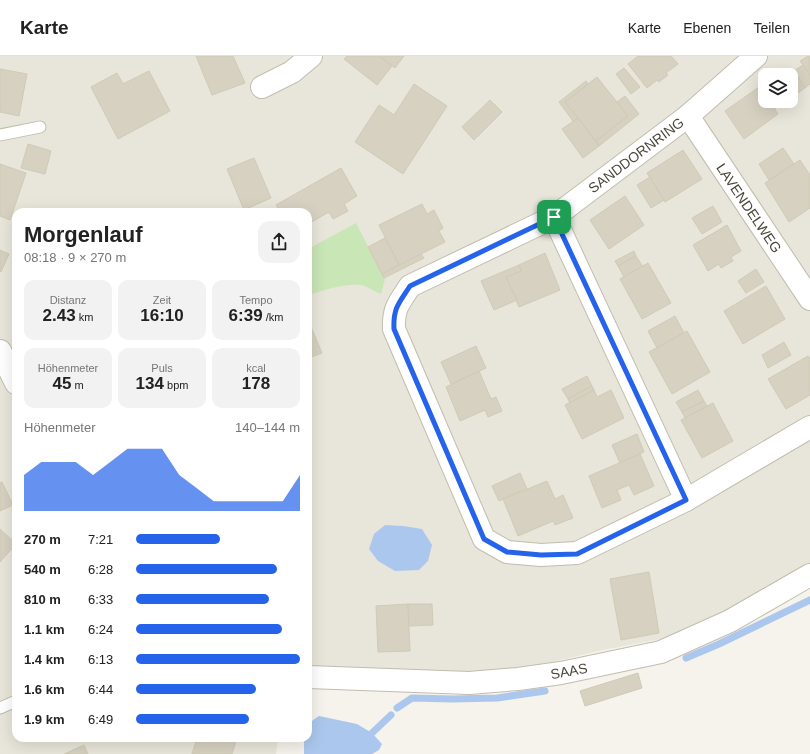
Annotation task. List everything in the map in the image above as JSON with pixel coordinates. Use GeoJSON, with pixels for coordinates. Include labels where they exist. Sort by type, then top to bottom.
{"type":"FeatureCollection","features":[{"type":"Feature","properties":{"kind":"street"},"geometry":{"type":"LineString","coordinates":[[262,87],[292,72],[311,56]]}},
{"type":"Feature","properties":{"kind":"street","name":"SANDDORNRING"},"geometry":{"type":"LineString","coordinates":[[756,56],[688,116],[554,217],[410,286],[396,306],[394,329],[484,539],[507,552],[541,555],[577,554],[686,500],[810,427]]}},
{"type":"Feature","properties":{"kind":"street","name":"LAVENDELWEG"},"geometry":{"type":"LineString","coordinates":[[688,116],[810,299]]}},
{"type":"Feature","properties":{"kind":"street"},"geometry":{"type":"LineString","coordinates":[[554,217],[686,500]]}},
{"type":"Feature","properties":{"kind":"street"},"geometry":{"type":"LineString","coordinates":[[0,351],[12,375]]}},
{"type":"Feature","properties":{"kind":"street","name":"SAAS"},"geometry":{"type":"LineString","coordinates":[[312,677],[469,683],[518,679],[561,673],[661,652],[730,621],[810,575]]}},
{"type":"Feature","properties":{"kind":"lane"},"geometry":{"type":"LineString","coordinates":[[0,135],[40,127]]}},
{"type":"Feature","properties":{"kind":"lane"},"geometry":{"type":"LineString","coordinates":[[0,708],[12,703]]}},
{"type":"Feature","properties":{"kind":"shaded area"},"geometry":{"type":"Polygon","coordinates":[[[0,56],[810,56],[810,563],[727,613],[666,638],[603,650],[523,669],[471,677],[312,670],[312,208],[12,208],[12,742],[278,742],[276,754],[0,754],[0,56]]]}},
{"type":"Feature","properties":{"kind":"green space"},"geometry":{"type":"Polygon","coordinates":[[[356,223],[385,279],[381,294],[361,285],[348,285],[320,291],[312,294],[312,247],[356,223]]]}},
{"type":"Feature","properties":{"kind":"water"},"geometry":{"type":"Polygon","coordinates":[[[385,525],[422,529],[432,545],[428,561],[419,570],[395,571],[378,561],[369,549],[374,534],[385,525]]]}},
{"type":"Feature","properties":{"kind":"water"},"geometry":{"type":"Polygon","coordinates":[[[319,716],[357,724],[372,733],[382,744],[379,750],[372,754],[304,754],[304,742],[312,742],[313,721],[319,716]]]}},
{"type":"Feature","properties":{"kind":"building"},"geometry":{"type":"Polygon","coordinates":[[[196,56],[233,56],[245,83],[212,95],[196,56]]]}},
{"type":"Feature","properties":{"kind":"building"},"geometry":{"type":"Polygon","coordinates":[[[347,56],[379,56],[392,66],[377,85],[344,59],[347,56]]]}},
{"type":"Feature","properties":{"kind":"building"},"geometry":{"type":"Polygon","coordinates":[[[379,56],[404,56],[395,68],[379,56]]]}},
{"type":"Feature","properties":{"kind":"building"},"geometry":{"type":"Polygon","coordinates":[[[638,56],[671,56],[678,64],[666,73],[668,75],[659,82],[657,80],[647,88],[628,64],[638,56]]]}},
{"type":"Feature","properties":{"kind":"building"},"geometry":{"type":"Polygon","coordinates":[[[810,56],[810,75],[800,61],[810,56]]]}},
{"type":"Feature","properties":{"kind":"building"},"geometry":{"type":"Polygon","coordinates":[[[803,65],[810,75],[810,84],[805,88],[798,77],[798,68],[803,65]]]}},
{"type":"Feature","properties":{"kind":"building"},"geometry":{"type":"Polygon","coordinates":[[[624,68],[640,87],[631,94],[616,74],[624,68]]]}},
{"type":"Feature","properties":{"kind":"building"},"geometry":{"type":"Polygon","coordinates":[[[0,69],[27,74],[19,116],[0,112],[0,69]]]}},
{"type":"Feature","properties":{"kind":"building"},"geometry":{"type":"Polygon","coordinates":[[[149,71],[170,111],[118,139],[91,87],[117,73],[123,84],[149,71]]]}},
{"type":"Feature","properties":{"kind":"building"},"geometry":{"type":"Polygon","coordinates":[[[597,77],[628,116],[596,141],[565,102],[597,77]]]}},
{"type":"Feature","properties":{"kind":"building"},"geometry":{"type":"Polygon","coordinates":[[[798,77],[805,88],[798,93],[798,77]]]}},
{"type":"Feature","properties":{"kind":"building"},"geometry":{"type":"Polygon","coordinates":[[[586,81],[588,84],[565,102],[578,118],[573,121],[559,102],[586,81]]]}},
{"type":"Feature","properties":{"kind":"building"},"geometry":{"type":"Polygon","coordinates":[[[414,84],[447,106],[403,174],[355,142],[379,105],[394,115],[414,84]]]}},
{"type":"Feature","properties":{"kind":"building"},"geometry":{"type":"Polygon","coordinates":[[[758,88],[758,108],[774,108],[778,114],[744,139],[725,111],[758,88]]]}},
{"type":"Feature","properties":{"kind":"building"},"geometry":{"type":"Polygon","coordinates":[[[625,96],[639,114],[599,146],[596,141],[628,116],[617,102],[625,96]]]}},
{"type":"Feature","properties":{"kind":"building"},"geometry":{"type":"Polygon","coordinates":[[[490,100],[502,112],[474,140],[462,127],[490,100]]]}},
{"type":"Feature","properties":{"kind":"building"},"geometry":{"type":"Polygon","coordinates":[[[578,118],[599,146],[583,158],[562,129],[578,118]]]}},
{"type":"Feature","properties":{"kind":"building"},"geometry":{"type":"Polygon","coordinates":[[[28,144],[51,151],[45,174],[21,168],[28,144]]]}},
{"type":"Feature","properties":{"kind":"building"},"geometry":{"type":"Polygon","coordinates":[[[783,148],[794,164],[769,180],[759,164],[783,148]]]}},
{"type":"Feature","properties":{"kind":"building"},"geometry":{"type":"Polygon","coordinates":[[[683,150],[702,179],[665,202],[647,173],[683,150]]]}},
{"type":"Feature","properties":{"kind":"building"},"geometry":{"type":"Polygon","coordinates":[[[254,158],[271,198],[248,208],[243,208],[227,169],[254,158]]]}},
{"type":"Feature","properties":{"kind":"building"},"geometry":{"type":"Polygon","coordinates":[[[800,160],[810,175],[810,208],[789,222],[765,183],[800,160]]]}},
{"type":"Feature","properties":{"kind":"building"},"geometry":{"type":"Polygon","coordinates":[[[0,164],[26,173],[14,208],[12,208],[10,220],[0,216],[0,164]]]}},
{"type":"Feature","properties":{"kind":"building"},"geometry":{"type":"Polygon","coordinates":[[[341,168],[357,196],[344,204],[348,211],[333,219],[329,212],[312,222],[312,208],[278,208],[276,205],[341,168]]]}},
{"type":"Feature","properties":{"kind":"building"},"geometry":{"type":"Polygon","coordinates":[[[650,177],[664,200],[651,208],[637,185],[650,177]]]}},
{"type":"Feature","properties":{"kind":"building"},"geometry":{"type":"Polygon","coordinates":[[[625,196],[644,225],[609,249],[590,220],[625,196]]]}},
{"type":"Feature","properties":{"kind":"building"},"geometry":{"type":"Polygon","coordinates":[[[422,204],[427,214],[434,210],[443,228],[439,231],[445,242],[399,265],[379,225],[422,204]]]}},
{"type":"Feature","properties":{"kind":"building"},"geometry":{"type":"Polygon","coordinates":[[[713,206],[722,222],[702,234],[692,218],[713,206]]]}},
{"type":"Feature","properties":{"kind":"building"},"geometry":{"type":"Polygon","coordinates":[[[727,225],[741,251],[731,257],[733,261],[721,268],[719,264],[708,271],[693,245],[727,225]]]}},
{"type":"Feature","properties":{"kind":"building"},"geometry":{"type":"Polygon","coordinates":[[[385,238],[399,265],[382,274],[368,247],[385,238]]]}},
{"type":"Feature","properties":{"kind":"building"},"geometry":{"type":"Polygon","coordinates":[[[0,250],[9,254],[1,272],[0,271],[0,250]]]}},
{"type":"Feature","properties":{"kind":"building"},"geometry":{"type":"Polygon","coordinates":[[[634,251],[636,256],[618,266],[615,261],[634,251]]]}},
{"type":"Feature","properties":{"kind":"building"},"geometry":{"type":"Polygon","coordinates":[[[545,253],[560,290],[519,307],[506,277],[521,271],[519,265],[545,253]]]}},
{"type":"Feature","properties":{"kind":"building"},"geometry":{"type":"Polygon","coordinates":[[[421,254],[424,258],[384,278],[382,274],[421,254]]]}},
{"type":"Feature","properties":{"kind":"building"},"geometry":{"type":"Polygon","coordinates":[[[636,256],[643,267],[624,277],[618,266],[636,256]]]}},
{"type":"Feature","properties":{"kind":"building"},"geometry":{"type":"Polygon","coordinates":[[[648,263],[671,303],[642,319],[620,279],[648,263]]]}},
{"type":"Feature","properties":{"kind":"building"},"geometry":{"type":"Polygon","coordinates":[[[519,265],[521,271],[506,277],[517,300],[494,310],[481,281],[519,265]]]}},
{"type":"Feature","properties":{"kind":"building"},"geometry":{"type":"Polygon","coordinates":[[[756,269],[764,282],[746,293],[738,281],[756,269]]]}},
{"type":"Feature","properties":{"kind":"building"},"geometry":{"type":"Polygon","coordinates":[[[766,286],[785,319],[743,344],[724,311],[766,286]]]}},
{"type":"Feature","properties":{"kind":"building"},"geometry":{"type":"Polygon","coordinates":[[[675,316],[684,333],[657,348],[648,331],[675,316]]]}},
{"type":"Feature","properties":{"kind":"building"},"geometry":{"type":"Polygon","coordinates":[[[312,329],[322,353],[312,357],[312,329]]]}},
{"type":"Feature","properties":{"kind":"building"},"geometry":{"type":"Polygon","coordinates":[[[687,331],[710,372],[672,394],[649,352],[687,331]]]}},
{"type":"Feature","properties":{"kind":"building"},"geometry":{"type":"Polygon","coordinates":[[[784,342],[791,355],[768,368],[762,355],[784,342]]]}},
{"type":"Feature","properties":{"kind":"building"},"geometry":{"type":"Polygon","coordinates":[[[476,346],[486,368],[451,384],[441,362],[476,346]]]}},
{"type":"Feature","properties":{"kind":"building"},"geometry":{"type":"Polygon","coordinates":[[[808,356],[810,359],[810,395],[786,409],[768,379],[808,356]]]}},
{"type":"Feature","properties":{"kind":"building"},"geometry":{"type":"Polygon","coordinates":[[[479,371],[491,399],[496,397],[502,411],[488,417],[485,410],[460,421],[446,387],[479,371]]]}},
{"type":"Feature","properties":{"kind":"building"},"geometry":{"type":"Polygon","coordinates":[[[587,376],[592,386],[568,399],[562,389],[587,376]]]}},
{"type":"Feature","properties":{"kind":"building"},"geometry":{"type":"Polygon","coordinates":[[[592,386],[594,390],[570,403],[568,399],[592,386]]]}},
{"type":"Feature","properties":{"kind":"building"},"geometry":{"type":"Polygon","coordinates":[[[594,390],[597,397],[611,390],[624,418],[582,439],[565,405],[594,390]]]}},
{"type":"Feature","properties":{"kind":"building"},"geometry":{"type":"Polygon","coordinates":[[[698,390],[704,401],[682,412],[676,402],[698,390]]]}},
{"type":"Feature","properties":{"kind":"building"},"geometry":{"type":"Polygon","coordinates":[[[704,401],[707,406],[685,418],[682,412],[704,401]]]}},
{"type":"Feature","properties":{"kind":"building"},"geometry":{"type":"Polygon","coordinates":[[[713,403],[733,441],[702,458],[681,420],[713,403]]]}},
{"type":"Feature","properties":{"kind":"building"},"geometry":{"type":"Polygon","coordinates":[[[637,434],[644,452],[620,463],[612,445],[637,434]]]}},
{"type":"Feature","properties":{"kind":"building"},"geometry":{"type":"Polygon","coordinates":[[[640,454],[654,486],[634,495],[629,485],[617,490],[621,500],[602,508],[589,476],[640,454]]]}},
{"type":"Feature","properties":{"kind":"building"},"geometry":{"type":"Polygon","coordinates":[[[520,473],[527,489],[499,501],[492,486],[520,473]]]}},
{"type":"Feature","properties":{"kind":"building"},"geometry":{"type":"Polygon","coordinates":[[[547,481],[555,499],[563,495],[573,518],[555,525],[553,521],[518,536],[503,499],[547,481]]]}},
{"type":"Feature","properties":{"kind":"building"},"geometry":{"type":"Polygon","coordinates":[[[2,482],[12,505],[0,511],[0,483],[2,482]]]}},
{"type":"Feature","properties":{"kind":"building"},"geometry":{"type":"Polygon","coordinates":[[[0,529],[12,540],[12,548],[0,562],[0,529]]]}},
{"type":"Feature","properties":{"kind":"building"},"geometry":{"type":"Polygon","coordinates":[[[649,572],[659,633],[621,640],[610,579],[649,572]]]}},
{"type":"Feature","properties":{"kind":"building"},"geometry":{"type":"Polygon","coordinates":[[[408,604],[410,651],[378,652],[376,606],[408,604]]]}},
{"type":"Feature","properties":{"kind":"building"},"geometry":{"type":"Polygon","coordinates":[[[408,604],[432,604],[433,625],[409,626],[408,604]]]}},
{"type":"Feature","properties":{"kind":"building"},"geometry":{"type":"Polygon","coordinates":[[[638,673],[642,688],[585,706],[580,691],[638,673]]]}},
{"type":"Feature","properties":{"kind":"building"},"geometry":{"type":"Polygon","coordinates":[[[196,742],[236,742],[232,754],[192,754],[196,742]]]}},
{"type":"Feature","properties":{"kind":"building"},"geometry":{"type":"Polygon","coordinates":[[[84,745],[88,754],[64,754],[84,745]]]}},
{"type":"Feature","properties":{"kind":"waterway"},"geometry":{"type":"LineString","coordinates":[[686,658],[719,644],[810,600]]}},
{"type":"Feature","properties":{"kind":"waterway"},"geometry":{"type":"LineString","coordinates":[[397,708],[412,698],[497,698],[545,691]]}},
{"type":"Feature","properties":{"kind":"waterway"},"geometry":{"type":"LineString","coordinates":[[372,733],[391,715]]}},
{"type":"Feature","properties":{"kind":"route"},"geometry":{"type":"LineString","coordinates":[[554,217],[686,500],[577,554],[541,555],[507,552],[484,539],[394,329],[394,316],[396,306],[410,286],[554,217]]}}]}
